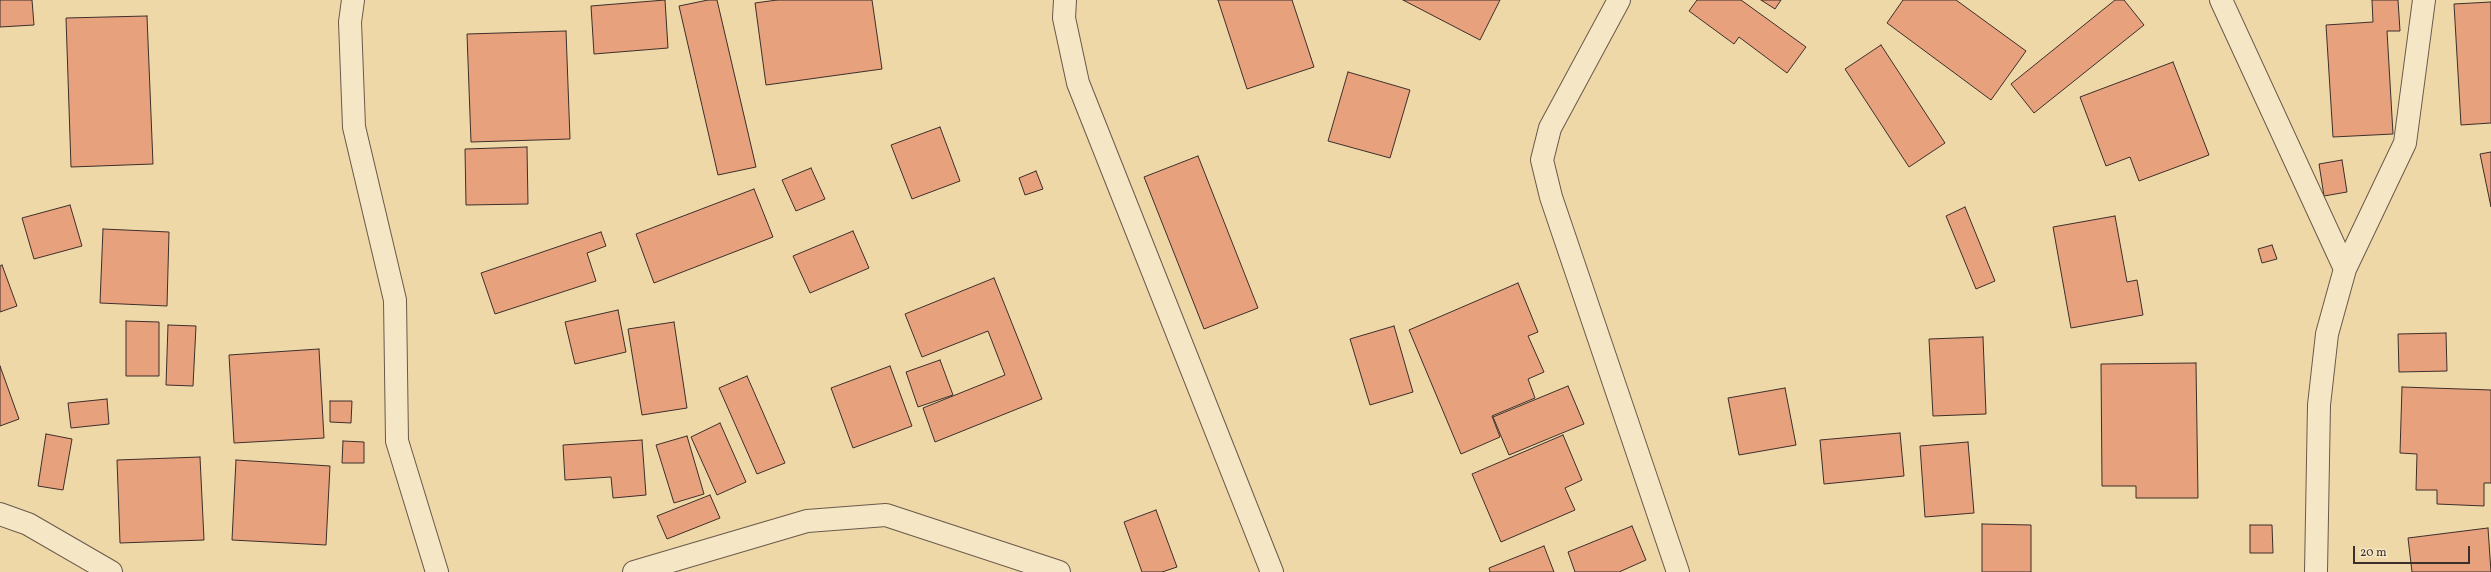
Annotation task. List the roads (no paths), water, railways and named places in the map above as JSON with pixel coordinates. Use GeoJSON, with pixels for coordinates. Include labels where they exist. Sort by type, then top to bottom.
{"type":"FeatureCollection","features":[{"type":"Feature","properties":{"kind":"street"},"geometry":{"type":"LineString","coordinates":[[353,0],[350,22],[354,127],[395,300],[397,441],[437,572]]}},
{"type":"Feature","properties":{"kind":"street"},"geometry":{"type":"LineString","coordinates":[[1065,0],[1064,18],[1078,83],[1272,572]]}},
{"type":"Feature","properties":{"kind":"street"},"geometry":{"type":"LineString","coordinates":[[1619,0],[1550,128],[1542,160],[1553,204],[1678,572]]}},
{"type":"Feature","properties":{"kind":"street"},"geometry":{"type":"LineString","coordinates":[[2221,0],[2346,269]]}},
{"type":"Feature","properties":{"kind":"street"},"geometry":{"type":"LineString","coordinates":[[2316,572],[2319,405],[2327,334],[2346,269],[2405,143],[2424,0]]}},
{"type":"Feature","properties":{"kind":"street"},"geometry":{"type":"LineString","coordinates":[[0,514],[28,524],[112,572]]}},
{"type":"Feature","properties":{"kind":"street"},"geometry":{"type":"LineString","coordinates":[[634,572],[807,521],[886,515],[1060,572]]}}]}
